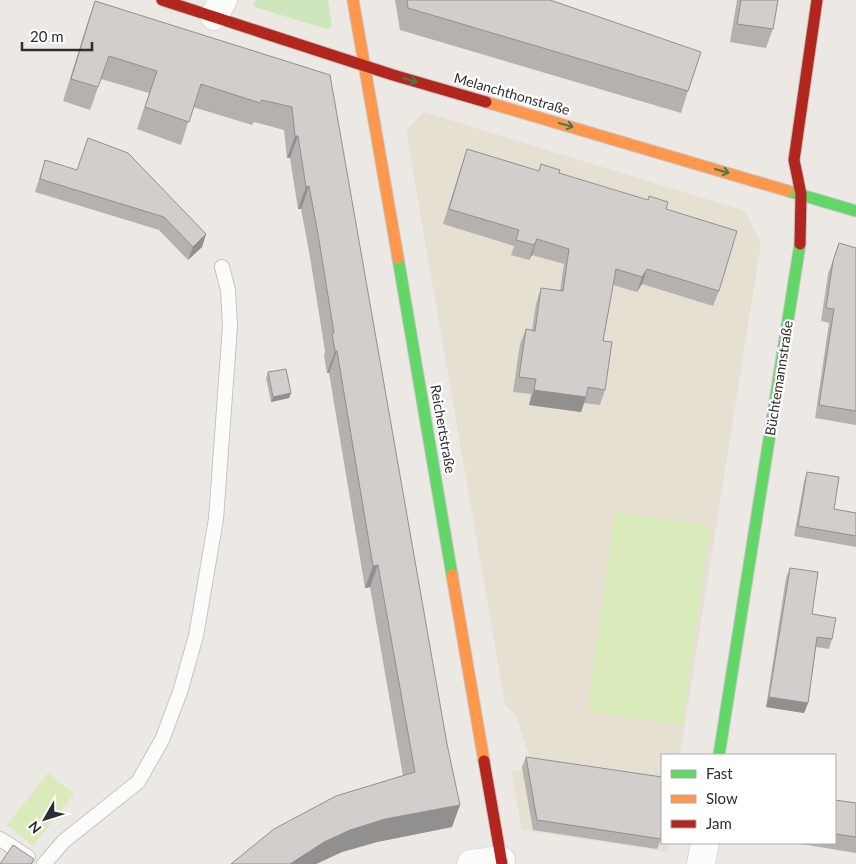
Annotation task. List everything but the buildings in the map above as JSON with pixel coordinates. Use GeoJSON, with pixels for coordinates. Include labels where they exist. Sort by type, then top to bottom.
{"type":"FeatureCollection","features":[{"type":"Feature","properties":{"kind":"street","name":"Melanchthonstraße"},"geometry":{"type":"LineString","coordinates":[[162,0],[219,8],[364,65],[856,211]]}},
{"type":"Feature","properties":{"kind":"street","name":"Reichertstraße"},"geometry":{"type":"LineString","coordinates":[[353,0],[502,862]]}},
{"type":"Feature","properties":{"kind":"street","name":"Büchtemannstraße"},"geometry":{"type":"LineString","coordinates":[[718,754],[798,257],[801,194],[794,160],[817,0]]}},
{"type":"Feature","properties":{"kind":"street"},"geometry":{"type":"LineString","coordinates":[[471,864],[502,862]]}},
{"type":"Feature","properties":{"kind":"lane"},"geometry":{"type":"LineString","coordinates":[[44,864],[64,841],[138,782],[162,740],[180,692],[196,636],[216,519],[230,326],[228,290],[222,267]]}},
{"type":"Feature","properties":{"kind":"lane"},"geometry":{"type":"LineString","coordinates":[[0,839],[39,864]]}},
{"type":"Feature","properties":{"kind":"shaded area"},"geometry":{"type":"Polygon","coordinates":[[[424,112],[745,211],[761,243],[680,754],[661,754],[661,844],[669,844],[668,852],[522,830],[511,771],[520,770],[529,756],[516,716],[505,704],[406,131],[424,112]]]}},
{"type":"Feature","properties":{"kind":"green space"},"geometry":{"type":"Polygon","coordinates":[[[257,0],[328,0],[332,25],[326,29],[255,7],[253,3],[257,0]]]}},
{"type":"Feature","properties":{"kind":"green space"},"geometry":{"type":"Polygon","coordinates":[[[615,512],[710,526],[682,725],[587,712],[615,512]]]}},
{"type":"Feature","properties":{"kind":"green space"},"geometry":{"type":"Polygon","coordinates":[[[48,773],[74,794],[33,846],[7,825],[48,773]]]}},
{"type":"Feature","properties":{"kind":"traffic: fast"},"geometry":{"type":"LineString","coordinates":[[788,191],[856,211]]}},
{"type":"Feature","properties":{"kind":"traffic: fast"},"geometry":{"type":"LineString","coordinates":[[719,754],[800,244]]}},
{"type":"Feature","properties":{"kind":"traffic: fast"},"geometry":{"type":"LineString","coordinates":[[398,258],[452,575]]}},
{"type":"Feature","properties":{"kind":"traffic: slow"},"geometry":{"type":"LineString","coordinates":[[353,0],[398,258]]}},
{"type":"Feature","properties":{"kind":"traffic: slow"},"geometry":{"type":"LineString","coordinates":[[486,102],[788,191]]}},
{"type":"Feature","properties":{"kind":"traffic: slow"},"geometry":{"type":"LineString","coordinates":[[452,575],[484,761]]}},
{"type":"Feature","properties":{"kind":"traffic: jam"},"geometry":{"type":"LineString","coordinates":[[162,0],[393,75],[486,102]]}},
{"type":"Feature","properties":{"kind":"traffic: jam"},"geometry":{"type":"LineString","coordinates":[[800,244],[801,194],[794,160],[817,0]]}},
{"type":"Feature","properties":{"kind":"traffic: jam"},"geometry":{"type":"LineString","coordinates":[[484,761],[502,864]]}}]}
